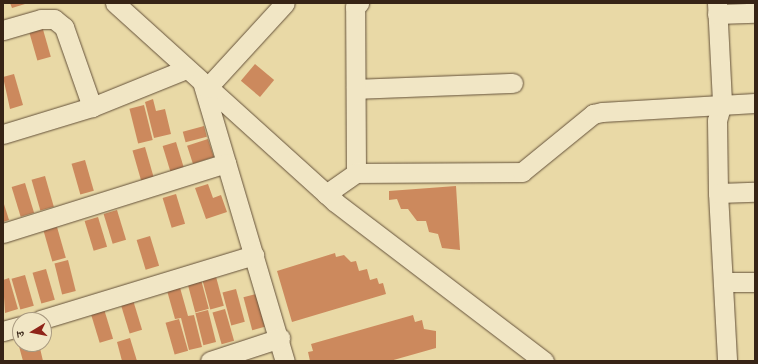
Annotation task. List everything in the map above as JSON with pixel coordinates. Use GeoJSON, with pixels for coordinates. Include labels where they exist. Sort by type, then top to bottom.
{"type":"FeatureCollection","features":[{"type":"Feature","properties":{"kind":"street"},"geometry":{"type":"LineString","coordinates":[[115,3],[186,69],[326,194],[544,361]]}},
{"type":"Feature","properties":{"kind":"street"},"geometry":{"type":"LineString","coordinates":[[205,86],[285,3]]}},
{"type":"Feature","properties":{"kind":"street"},"geometry":{"type":"LineString","coordinates":[[356,173],[355,7],[359,3]]}},
{"type":"Feature","properties":{"kind":"street"},"geometry":{"type":"LineString","coordinates":[[727,361],[728,282],[724,193],[727,120],[722,108],[717,8],[755,13]]}},
{"type":"Feature","properties":{"kind":"street"},"geometry":{"type":"LineString","coordinates":[[3,30],[41,19],[54,19],[64,27],[92,107]]}},
{"type":"Feature","properties":{"kind":"street"},"geometry":{"type":"LineString","coordinates":[[3,134],[92,107],[186,69]]}},
{"type":"Feature","properties":{"kind":"street"},"geometry":{"type":"LineString","coordinates":[[356,89],[513,83]]}},
{"type":"Feature","properties":{"kind":"street"},"geometry":{"type":"LineString","coordinates":[[205,86],[226,163],[286,361]]}},
{"type":"Feature","properties":{"kind":"street"},"geometry":{"type":"LineString","coordinates":[[326,194],[356,173],[522,172],[593,114],[722,108],[755,103]]}},
{"type":"Feature","properties":{"kind":"street"},"geometry":{"type":"LineString","coordinates":[[3,232],[226,163]]}},
{"type":"Feature","properties":{"kind":"street"},"geometry":{"type":"LineString","coordinates":[[724,193],[755,192]]}},
{"type":"Feature","properties":{"kind":"street"},"geometry":{"type":"LineString","coordinates":[[52,316],[254,255]]}},
{"type":"Feature","properties":{"kind":"street"},"geometry":{"type":"LineString","coordinates":[[728,282],[755,282]]}},
{"type":"Feature","properties":{"kind":"street"},"geometry":{"type":"LineString","coordinates":[[728,282],[737,361]]}},
{"type":"Feature","properties":{"kind":"street"},"geometry":{"type":"LineString","coordinates":[[210,361],[280,338]]}},
{"type":"Feature","properties":{"kind":"building"},"geometry":{"type":"Polygon","coordinates":[[[10,3],[24,3],[25,4],[12,8],[10,3]]]}},
{"type":"Feature","properties":{"kind":"building"},"geometry":{"type":"Polygon","coordinates":[[[42,26],[51,57],[37,61],[29,30],[42,26]]]}},
{"type":"Feature","properties":{"kind":"building"},"geometry":{"type":"Polygon","coordinates":[[[255,64],[274,80],[260,97],[241,81],[255,64]]]}},
{"type":"Feature","properties":{"kind":"building"},"geometry":{"type":"Polygon","coordinates":[[[14,74],[23,105],[10,109],[3,77],[14,74]]]}},
{"type":"Feature","properties":{"kind":"building"},"geometry":{"type":"Polygon","coordinates":[[[153,99],[156,111],[165,109],[171,134],[154,138],[145,102],[153,99]]]}},
{"type":"Feature","properties":{"kind":"building"},"geometry":{"type":"Polygon","coordinates":[[[144,105],[153,140],[138,144],[129,109],[144,105]]]}},
{"type":"Feature","properties":{"kind":"building"},"geometry":{"type":"Polygon","coordinates":[[[204,126],[207,137],[186,142],[183,132],[204,126]]]}},
{"type":"Feature","properties":{"kind":"building"},"geometry":{"type":"Polygon","coordinates":[[[208,139],[214,157],[193,164],[187,146],[208,139]]]}},
{"type":"Feature","properties":{"kind":"building"},"geometry":{"type":"Polygon","coordinates":[[[176,142],[185,172],[172,176],[163,146],[176,142]]]}},
{"type":"Feature","properties":{"kind":"building"},"geometry":{"type":"Polygon","coordinates":[[[145,147],[154,178],[141,181],[133,151],[145,147]]]}},
{"type":"Feature","properties":{"kind":"building"},"geometry":{"type":"Polygon","coordinates":[[[85,160],[94,191],[80,195],[72,164],[85,160]]]}},
{"type":"Feature","properties":{"kind":"building"},"geometry":{"type":"Polygon","coordinates":[[[45,176],[54,207],[40,211],[32,180],[45,176]]]}},
{"type":"Feature","properties":{"kind":"building"},"geometry":{"type":"Polygon","coordinates":[[[25,183],[34,213],[21,217],[12,187],[25,183]]]}},
{"type":"Feature","properties":{"kind":"building"},"geometry":{"type":"Polygon","coordinates":[[[208,184],[213,198],[221,195],[227,212],[206,219],[195,188],[208,184]]]}},
{"type":"Feature","properties":{"kind":"building"},"geometry":{"type":"Polygon","coordinates":[[[456,186],[460,250],[442,248],[438,234],[429,232],[426,221],[417,221],[408,209],[401,209],[397,199],[389,200],[389,191],[456,186]]]}},
{"type":"Feature","properties":{"kind":"building"},"geometry":{"type":"Polygon","coordinates":[[[176,194],[185,224],[172,228],[163,198],[176,194]]]}},
{"type":"Feature","properties":{"kind":"building"},"geometry":{"type":"Polygon","coordinates":[[[3,201],[9,220],[3,222],[3,201]]]}},
{"type":"Feature","properties":{"kind":"building"},"geometry":{"type":"Polygon","coordinates":[[[117,210],[126,240],[113,244],[104,214],[117,210]]]}},
{"type":"Feature","properties":{"kind":"building"},"geometry":{"type":"Polygon","coordinates":[[[98,217],[107,247],[94,251],[85,221],[98,217]]]}},
{"type":"Feature","properties":{"kind":"building"},"geometry":{"type":"Polygon","coordinates":[[[57,227],[66,258],[52,262],[44,231],[57,227]]]}},
{"type":"Feature","properties":{"kind":"building"},"geometry":{"type":"Polygon","coordinates":[[[150,236],[159,266],[146,270],[137,240],[150,236]]]}},
{"type":"Feature","properties":{"kind":"building"},"geometry":{"type":"Polygon","coordinates":[[[335,253],[336,257],[344,255],[351,262],[356,261],[359,271],[367,269],[370,280],[377,278],[379,284],[383,283],[386,294],[292,322],[277,271],[335,253]]]}},
{"type":"Feature","properties":{"kind":"building"},"geometry":{"type":"Polygon","coordinates":[[[68,260],[76,291],[62,294],[54,263],[68,260]]]}},
{"type":"Feature","properties":{"kind":"building"},"geometry":{"type":"Polygon","coordinates":[[[46,269],[55,300],[41,304],[33,273],[46,269]]]}},
{"type":"Feature","properties":{"kind":"building"},"geometry":{"type":"Polygon","coordinates":[[[215,273],[224,306],[210,309],[201,277],[215,273]]]}},
{"type":"Feature","properties":{"kind":"building"},"geometry":{"type":"Polygon","coordinates":[[[25,275],[34,306],[20,310],[12,279],[25,275]]]}},
{"type":"Feature","properties":{"kind":"building"},"geometry":{"type":"Polygon","coordinates":[[[200,276],[209,309],[195,312],[186,280],[200,276]]]}},
{"type":"Feature","properties":{"kind":"building"},"geometry":{"type":"Polygon","coordinates":[[[9,278],[18,309],[5,313],[3,280],[9,278]]]}},
{"type":"Feature","properties":{"kind":"building"},"geometry":{"type":"Polygon","coordinates":[[[179,284],[188,316],[194,315],[202,347],[189,350],[181,318],[175,319],[166,287],[179,284]]]}},
{"type":"Feature","properties":{"kind":"building"},"geometry":{"type":"Polygon","coordinates":[[[236,289],[245,322],[231,325],[222,293],[236,289]]]}},
{"type":"Feature","properties":{"kind":"building"},"geometry":{"type":"Polygon","coordinates":[[[256,294],[265,327],[252,330],[243,297],[256,294]]]}},
{"type":"Feature","properties":{"kind":"building"},"geometry":{"type":"Polygon","coordinates":[[[133,300],[142,330],[130,333],[121,304],[133,300]]]}},
{"type":"Feature","properties":{"kind":"building"},"geometry":{"type":"Polygon","coordinates":[[[104,309],[113,339],[100,343],[91,313],[104,309]]]}},
{"type":"Feature","properties":{"kind":"building"},"geometry":{"type":"Polygon","coordinates":[[[225,309],[234,341],[222,344],[213,313],[225,309]]]}},
{"type":"Feature","properties":{"kind":"building"},"geometry":{"type":"Polygon","coordinates":[[[208,310],[216,342],[203,345],[195,313],[208,310]]]}},
{"type":"Feature","properties":{"kind":"building"},"geometry":{"type":"Polygon","coordinates":[[[413,315],[415,322],[422,320],[424,329],[436,331],[436,348],[390,361],[310,361],[308,352],[313,351],[311,344],[413,315]]]}},
{"type":"Feature","properties":{"kind":"building"},"geometry":{"type":"Polygon","coordinates":[[[179,319],[188,351],[175,355],[166,323],[179,319]]]}},
{"type":"Feature","properties":{"kind":"building"},"geometry":{"type":"Polygon","coordinates":[[[130,338],[137,361],[122,361],[117,342],[130,338]]]}},
{"type":"Feature","properties":{"kind":"building"},"geometry":{"type":"Polygon","coordinates":[[[21,352],[41,352],[43,361],[23,361],[21,352]]]}}]}
